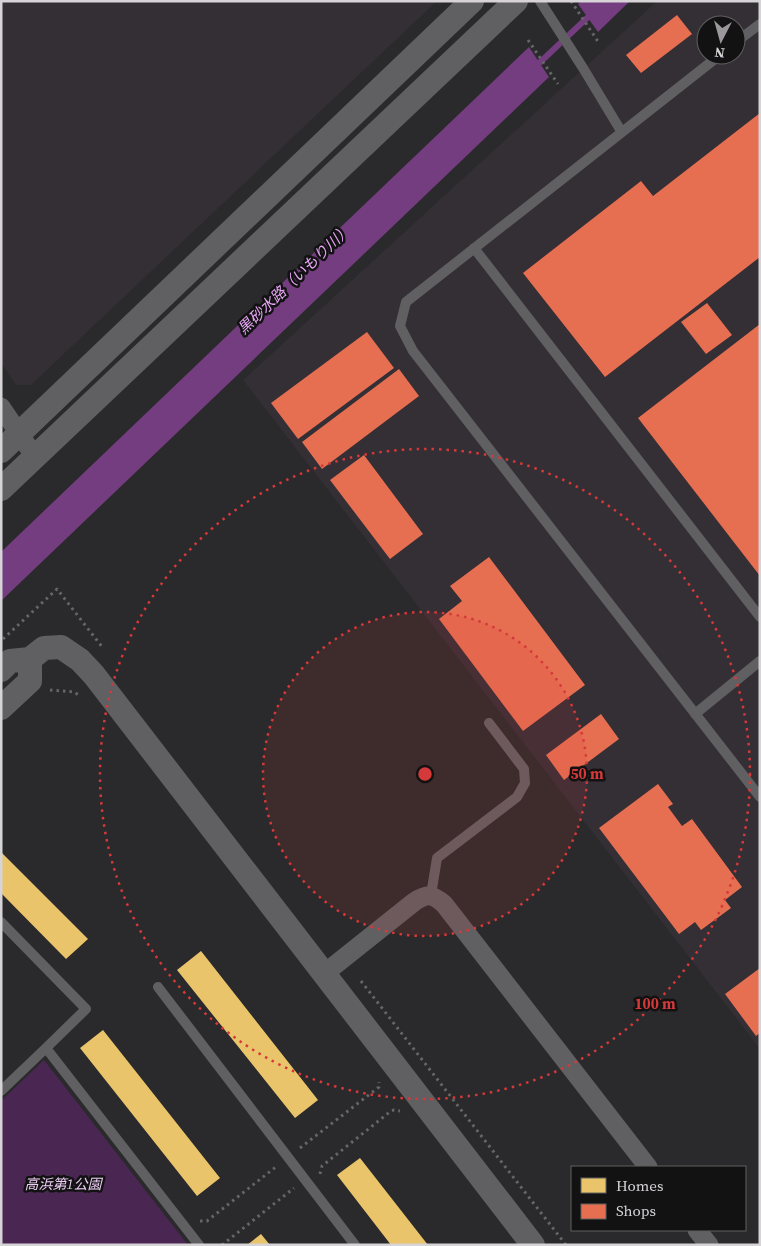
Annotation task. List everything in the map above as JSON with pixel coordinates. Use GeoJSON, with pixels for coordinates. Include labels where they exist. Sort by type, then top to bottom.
{"type":"FeatureCollection","features":[{"type":"Feature","properties":{"kind":"street"},"geometry":{"type":"LineString","coordinates":[[1,451],[472,1]]}},
{"type":"Feature","properties":{"kind":"street"},"geometry":{"type":"LineString","coordinates":[[1,489],[516,1]]}},
{"type":"Feature","properties":{"kind":"street"},"geometry":{"type":"LineString","coordinates":[[1,407],[35,457]]}},
{"type":"Feature","properties":{"kind":"street"},"geometry":{"type":"LineString","coordinates":[[1,670],[10,662],[30,659],[44,648],[62,646],[80,660],[94,675],[533,1245]]}},
{"type":"Feature","properties":{"kind":"street"},"geometry":{"type":"LineString","coordinates":[[1,708],[30,681],[30,659]]}},
{"type":"Feature","properties":{"kind":"street"},"geometry":{"type":"LineString","coordinates":[[325,973],[414,902],[423,896],[430,895],[444,904],[647,1166]]}},
{"type":"Feature","properties":{"kind":"street"},"geometry":{"type":"LineString","coordinates":[[698,1231],[708,1245]]}},
{"type":"Feature","properties":{"kind":"lane"},"geometry":{"type":"LineString","coordinates":[[542,5],[584,68],[621,132]]}},
{"type":"Feature","properties":{"kind":"lane"},"geometry":{"type":"LineString","coordinates":[[746,34],[760,24]]}},
{"type":"Feature","properties":{"kind":"lane"},"geometry":{"type":"LineString","coordinates":[[707,65],[406,302],[400,326],[413,351],[760,797]]}},
{"type":"Feature","properties":{"kind":"lane"},"geometry":{"type":"LineString","coordinates":[[474,248],[760,617]]}},
{"type":"Feature","properties":{"kind":"lane"},"geometry":{"type":"LineString","coordinates":[[695,714],[760,661]]}},
{"type":"Feature","properties":{"kind":"lane"},"geometry":{"type":"LineString","coordinates":[[430,895],[436,858],[517,797],[525,783],[524,769],[489,723]]}},
{"type":"Feature","properties":{"kind":"lane"},"geometry":{"type":"LineString","coordinates":[[1,922],[86,1009],[1,1091]]}},
{"type":"Feature","properties":{"kind":"lane"},"geometry":{"type":"LineString","coordinates":[[158,988],[355,1245]]}},
{"type":"Feature","properties":{"kind":"lane"},"geometry":{"type":"LineString","coordinates":[[46,1048],[198,1245]]}},
{"type":"Feature","properties":{"kind":"path"},"geometry":{"type":"LineString","coordinates":[[571,1],[598,43]]}},
{"type":"Feature","properties":{"kind":"path"},"geometry":{"type":"LineString","coordinates":[[528,40],[558,84]]}},
{"type":"Feature","properties":{"kind":"path"},"geometry":{"type":"LineString","coordinates":[[42,690],[74,692],[82,697]]}},
{"type":"Feature","properties":{"kind":"path"},"geometry":{"type":"LineString","coordinates":[[356,974],[566,1245]]}},
{"type":"Feature","properties":{"kind":"path"},"geometry":{"type":"LineString","coordinates":[[294,1148],[301,1148],[379,1087],[379,1081]]}},
{"type":"Feature","properties":{"kind":"path"},"geometry":{"type":"LineString","coordinates":[[320,1176],[322,1166],[391,1111],[400,1110],[403,1112]]}},
{"type":"Feature","properties":{"kind":"path"},"geometry":{"type":"LineString","coordinates":[[196,1218],[199,1221],[207,1220],[278,1165]]}},
{"type":"Feature","properties":{"kind":"path"},"geometry":{"type":"LineString","coordinates":[[222,1245],[294,1187]]}},
{"type":"Feature","properties":{"kind":"shaded area"},"geometry":{"type":"Polygon","coordinates":[[[1,1],[437,1],[31,385],[16,385],[1,363],[1,1]]]}},
{"type":"Feature","properties":{"kind":"shaded area"},"geometry":{"type":"Polygon","coordinates":[[[657,1],[760,1],[760,1049],[243,380],[657,1]]]}},
{"type":"Feature","properties":{"kind":"green space","name":"高浜第1公園"},"geometry":{"type":"Polygon","coordinates":[[[44,1060],[188,1245],[1,1245],[1,1101],[44,1060]]]}},
{"type":"Feature","properties":{"kind":"water"},"geometry":{"type":"Polygon","coordinates":[[[581,1],[630,1],[598,32],[578,4],[581,1]]]}},
{"type":"Feature","properties":{"kind":"water"},"geometry":{"type":"Polygon","coordinates":[[[529,47],[549,77],[1,601],[1,552],[529,47]]]}},
{"type":"Feature","properties":{"kind":"building: Homes"},"geometry":{"type":"Polygon","coordinates":[[[1,852],[88,939],[66,959],[1,893],[1,852]]]}},
{"type":"Feature","properties":{"kind":"building: Homes"},"geometry":{"type":"Polygon","coordinates":[[[201,951],[318,1100],[295,1118],[177,970],[201,951]]]}},
{"type":"Feature","properties":{"kind":"building: Homes"},"geometry":{"type":"Polygon","coordinates":[[[103,1030],[220,1178],[197,1196],[80,1048],[103,1030]]]}},
{"type":"Feature","properties":{"kind":"building: Homes"},"geometry":{"type":"Polygon","coordinates":[[[360,1158],[428,1245],[391,1245],[337,1175],[360,1158]]]}},
{"type":"Feature","properties":{"kind":"building: Homes"},"geometry":{"type":"Polygon","coordinates":[[[261,1234],[270,1245],[247,1245],[261,1234]]]}},
{"type":"Feature","properties":{"kind":"building: Shops"},"geometry":{"type":"Polygon","coordinates":[[[677,15],[692,34],[641,73],[626,55],[677,15]]]}},
{"type":"Feature","properties":{"kind":"building: Shops"},"geometry":{"type":"Polygon","coordinates":[[[760,113],[760,257],[605,377],[523,273],[641,181],[653,196],[760,113]]]}},
{"type":"Feature","properties":{"kind":"building: Shops"},"geometry":{"type":"Polygon","coordinates":[[[707,303],[732,335],[706,354],[681,322],[707,303]]]}},
{"type":"Feature","properties":{"kind":"building: Shops"},"geometry":{"type":"Polygon","coordinates":[[[760,324],[760,576],[638,418],[760,324]]]}},
{"type":"Feature","properties":{"kind":"building: Shops"},"geometry":{"type":"Polygon","coordinates":[[[367,332],[394,368],[298,439],[271,403],[367,332]]]}},
{"type":"Feature","properties":{"kind":"building: Shops"},"geometry":{"type":"Polygon","coordinates":[[[399,369],[419,396],[322,469],[302,442],[399,369]]]}},
{"type":"Feature","properties":{"kind":"building: Shops"},"geometry":{"type":"Polygon","coordinates":[[[364,455],[423,534],[390,559],[330,480],[364,455]]]}},
{"type":"Feature","properties":{"kind":"building: Shops"},"geometry":{"type":"Polygon","coordinates":[[[489,557],[585,685],[523,731],[439,619],[462,601],[450,586],[489,557]]]}},
{"type":"Feature","properties":{"kind":"building: Shops"},"geometry":{"type":"Polygon","coordinates":[[[601,714],[619,739],[564,780],[546,755],[601,714]]]}},
{"type":"Feature","properties":{"kind":"building: Shops"},"geometry":{"type":"Polygon","coordinates":[[[658,784],[673,804],[668,807],[682,826],[692,819],[742,887],[725,900],[731,908],[701,930],[695,922],[679,934],[599,828],[658,784]]]}},
{"type":"Feature","properties":{"kind":"building: Shops"},"geometry":{"type":"Polygon","coordinates":[[[760,968],[760,1033],[756,1036],[725,994],[760,968]]]}},
{"type":"Feature","properties":{"kind":"waterway","name":"黒砂水路（いもり川）"},"geometry":{"type":"LineString","coordinates":[[535,67],[605,1]]}}]}
